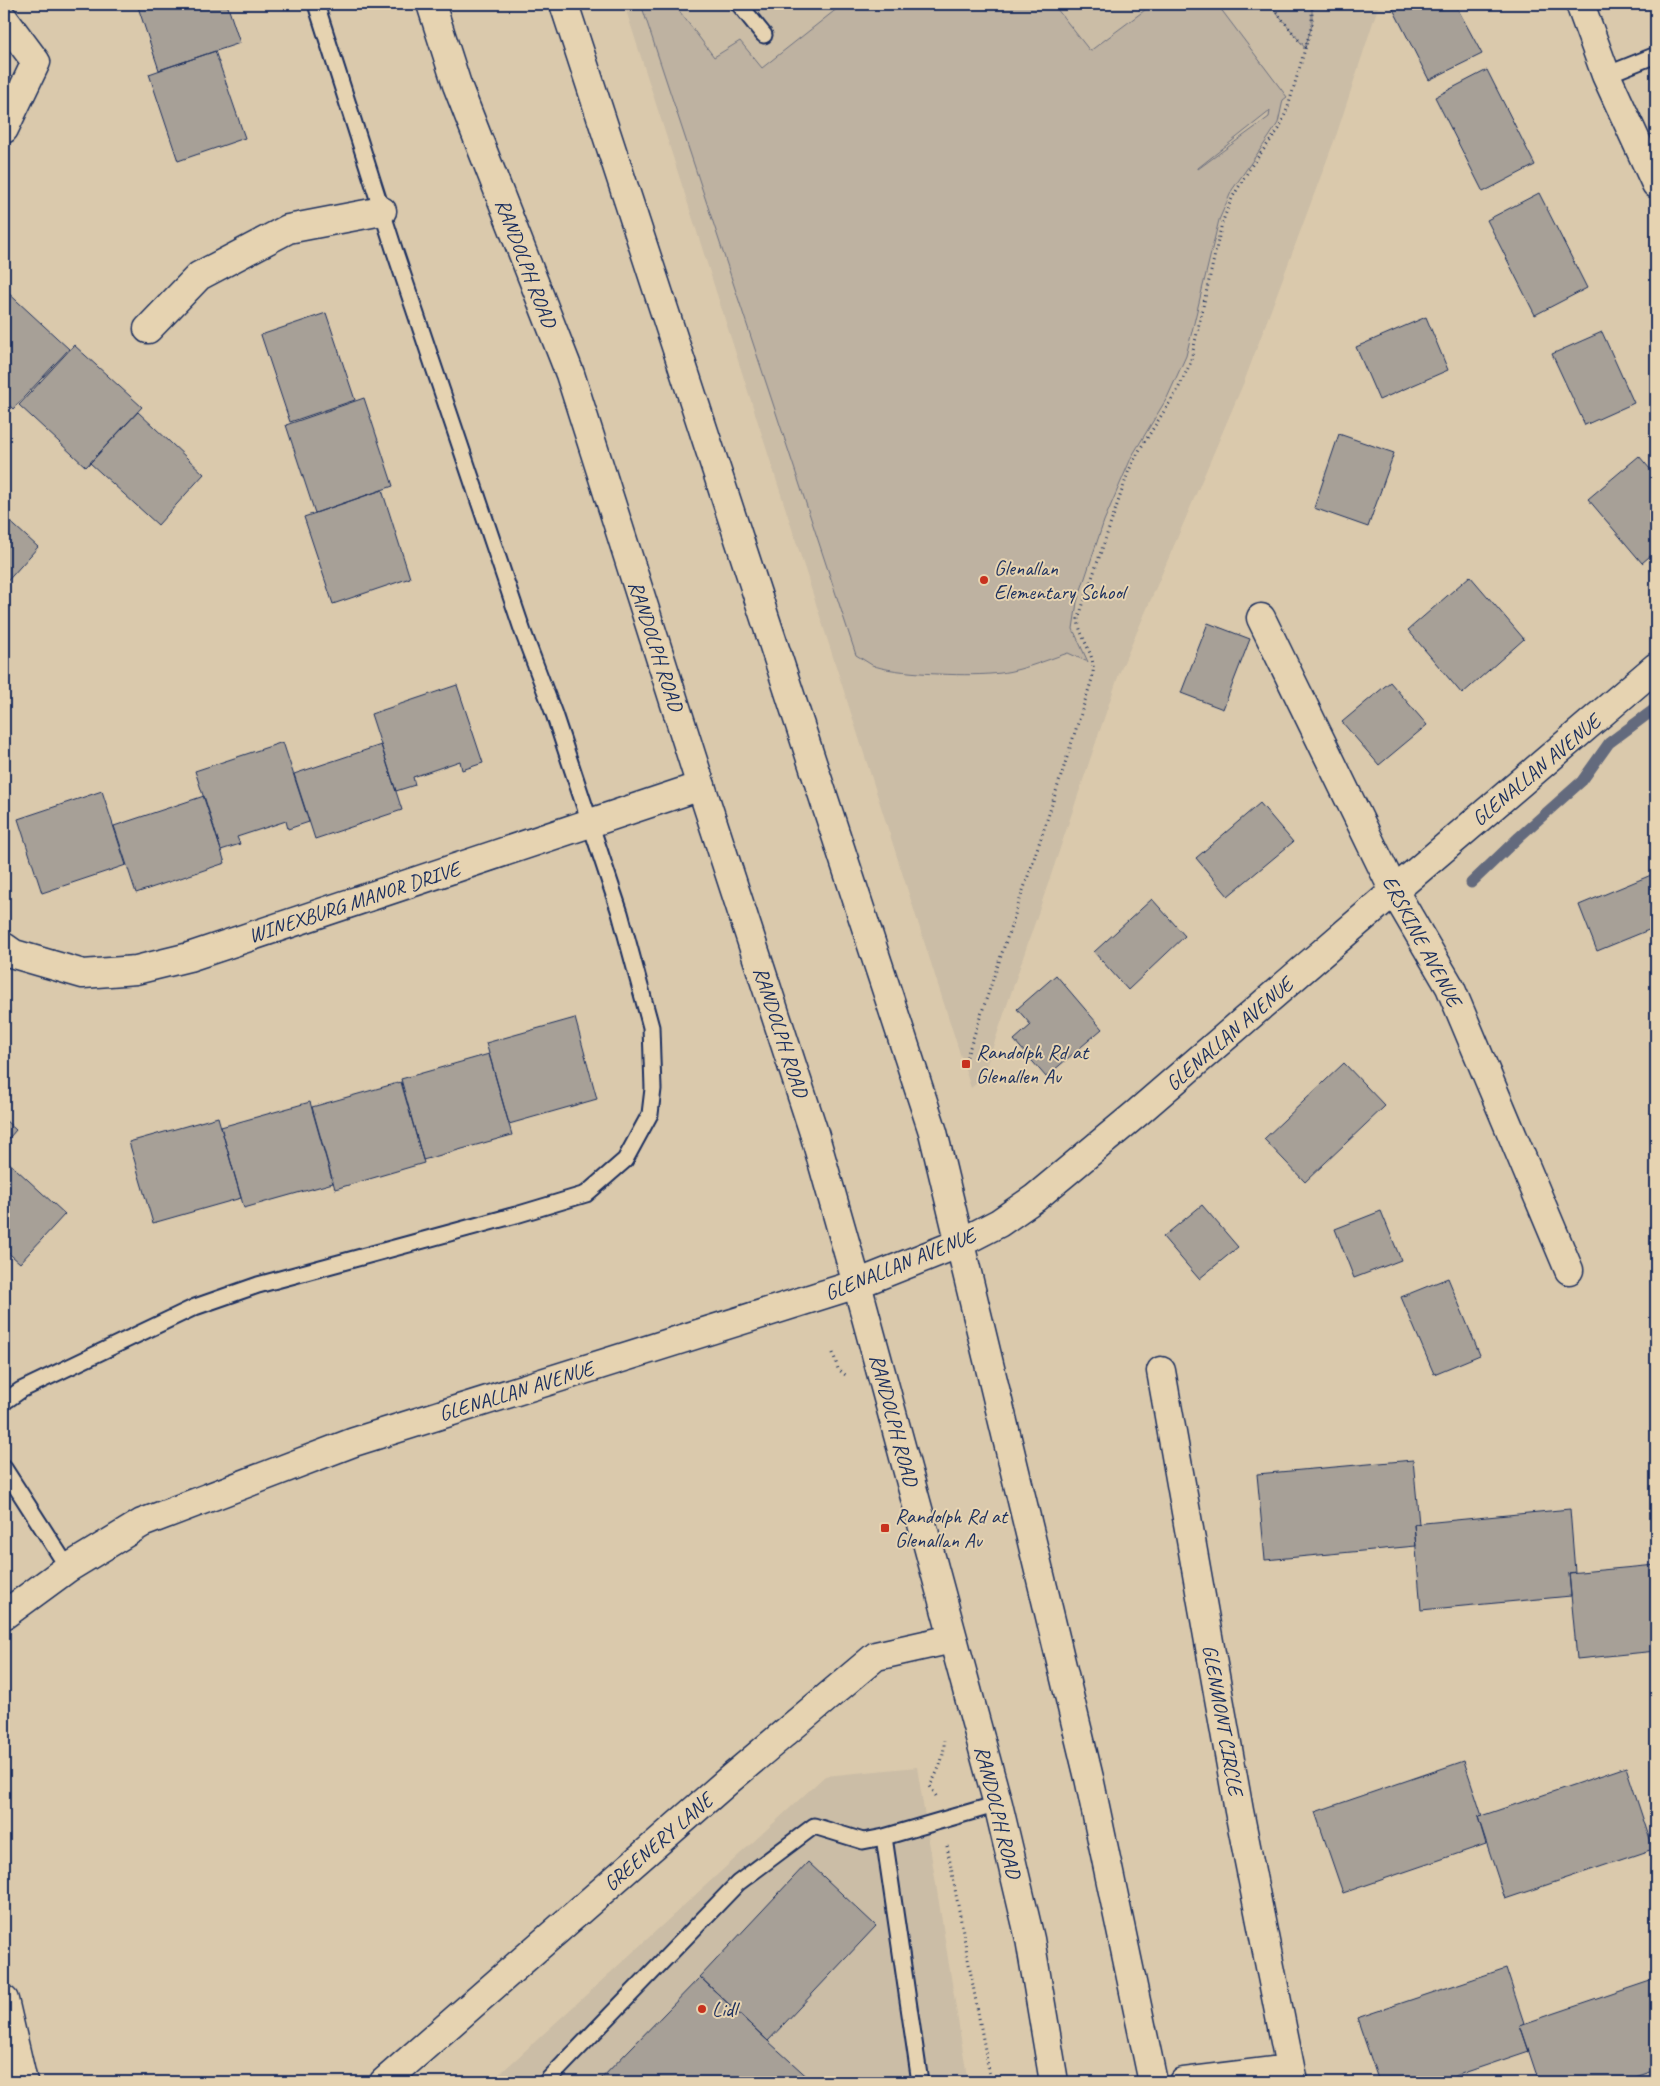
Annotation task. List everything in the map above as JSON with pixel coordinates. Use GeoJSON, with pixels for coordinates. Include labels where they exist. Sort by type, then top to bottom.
{"type":"FeatureCollection","features":[{"type":"Feature","properties":{"kind":"street","name":"RANDOLPH ROAD"},"geometry":{"type":"LineString","coordinates":[[430,4],[457,85],[570,374],[814,1133],[858,1284],[952,1639],[998,1804],[1030,1939],[1054,2082]]}},
{"type":"Feature","properties":{"kind":"street"},"geometry":{"type":"LineString","coordinates":[[564,4],[933,1132],[1089,1778],[1153,2082]]}},
{"type":"Feature","properties":{"kind":"street"},"geometry":{"type":"LineString","coordinates":[[1580,4],[1606,75],[1656,184]]}},
{"type":"Feature","properties":{"kind":"street"},"geometry":{"type":"LineString","coordinates":[[4,19],[36,62],[4,129]]}},
{"type":"Feature","properties":{"kind":"street"},"geometry":{"type":"LineString","coordinates":[[148,329],[199,276],[288,229],[382,211]]}},
{"type":"Feature","properties":{"kind":"street","name":"ERSKINE AVENUE"},"geometry":{"type":"LineString","coordinates":[[1261,618],[1394,891],[1450,987],[1569,1270]]}},
{"type":"Feature","properties":{"kind":"street","name":"GLENALLAN AVENUE"},"geometry":{"type":"LineString","coordinates":[[5,1610],[68,1568],[142,1523],[354,1442],[858,1284],[960,1243],[999,1223],[1035,1198],[1136,1114],[1656,667]]}},
{"type":"Feature","properties":{"kind":"street","name":"WINEXBURG MANOR DRIVE"},"geometry":{"type":"LineString","coordinates":[[4,948],[14,954],[83,974],[136,970],[189,957],[701,786]]}},
{"type":"Feature","properties":{"kind":"street","name":"GLENMONT CIRCLE"},"geometry":{"type":"LineString","coordinates":[[1161,1370],[1239,1811],[1291,2075],[1184,2082]]}},
{"type":"Feature","properties":{"kind":"street","name":"GREENERY LANE"},"geometry":{"type":"LineString","coordinates":[[384,2082],[730,1779],[876,1656],[952,1639]]}},
{"type":"Feature","properties":{"kind":"street"},"geometry":{"type":"LineString","coordinates":[[4,2000],[23,2082]]}},
{"type":"Feature","properties":{"kind":"lane"},"geometry":{"type":"LineString","coordinates":[[4,1402],[21,1390],[196,1307],[258,1285],[516,1216],[586,1194],[625,1160],[650,1114],[653,1089],[651,1026],[620,913],[554,714],[523,632],[382,211],[316,4]]}},
{"type":"Feature","properties":{"kind":"lane"},"geometry":{"type":"LineString","coordinates":[[739,4],[764,35]]}},
{"type":"Feature","properties":{"kind":"lane"},"geometry":{"type":"LineString","coordinates":[[1606,75],[1656,55]]}},
{"type":"Feature","properties":{"kind":"lane"},"geometry":{"type":"LineString","coordinates":[[4,1468],[68,1568]]}},
{"type":"Feature","properties":{"kind":"lane"},"geometry":{"type":"LineString","coordinates":[[546,2082],[738,1883],[814,1826],[863,1841],[884,1837],[998,1804]]}},
{"type":"Feature","properties":{"kind":"lane"},"geometry":{"type":"LineString","coordinates":[[884,1837],[920,2082]]}},
{"type":"Feature","properties":{"kind":"path"},"geometry":{"type":"LineString","coordinates":[[1270,4],[1305,48]]}},
{"type":"Feature","properties":{"kind":"path"},"geometry":{"type":"LineString","coordinates":[[963,1060],[966,1056],[1042,835],[1092,679],[1094,670],[1093,660],[1078,629],[1078,619],[1121,491],[1140,450],[1177,391],[1190,364],[1222,223],[1242,181],[1279,129],[1288,107],[1312,25],[1312,4]]}},
{"type":"Feature","properties":{"kind":"path"},"geometry":{"type":"LineString","coordinates":[[833,1353],[838,1369],[851,1381]]}},
{"type":"Feature","properties":{"kind":"path"},"geometry":{"type":"LineString","coordinates":[[944,1735],[944,1753],[939,1770],[930,1786],[936,1795],[942,1820],[992,2082]]}},
{"type":"Feature","properties":{"kind":"shaded area","name":"Glenallan Elementary School"},"geometry":{"type":"Polygon","coordinates":[[[624,4],[1379,4],[1337,133],[1244,382],[1119,674],[982,1079],[971,1088],[624,4]]]}},
{"type":"Feature","properties":{"kind":"shaded area","name":"Glenallan Elementary School"},"geometry":{"type":"Polygon","coordinates":[[[641,4],[674,4],[714,57],[740,41],[762,68],[843,4],[1053,4],[1090,51],[1153,4],[1217,4],[1287,97],[1283,100],[1278,123],[1232,190],[1219,220],[1186,356],[1167,398],[1132,456],[1104,521],[1077,602],[1073,629],[1088,662],[1068,653],[1010,671],[979,675],[912,672],[882,668],[872,665],[856,655],[641,4]],[[1270,111],[1198,169],[1269,117],[1270,111]]]}},
{"type":"Feature","properties":{"kind":"shaded area"},"geometry":{"type":"Polygon","coordinates":[[[1270,4],[1312,4],[1312,25],[1305,48],[1270,4]]]}},
{"type":"Feature","properties":{"kind":"shaded area"},"geometry":{"type":"Polygon","coordinates":[[[917,1767],[968,2082],[491,2082],[825,1776],[917,1767]]]}},
{"type":"Feature","properties":{"kind":"building"},"geometry":{"type":"Polygon","coordinates":[[[137,4],[227,4],[240,43],[159,70],[137,4]]]}},
{"type":"Feature","properties":{"kind":"building"},"geometry":{"type":"Polygon","coordinates":[[[1399,4],[1455,4],[1482,54],[1429,80],[1392,7],[1399,4]]]}},
{"type":"Feature","properties":{"kind":"building"},"geometry":{"type":"Polygon","coordinates":[[[215,51],[245,138],[178,161],[149,74],[215,51]]]}},
{"type":"Feature","properties":{"kind":"building"},"geometry":{"type":"Polygon","coordinates":[[[1487,70],[1535,165],[1483,192],[1435,97],[1487,70]]]}},
{"type":"Feature","properties":{"kind":"building"},"geometry":{"type":"Polygon","coordinates":[[[1539,193],[1587,288],[1535,315],[1487,220],[1539,193]]]}},
{"type":"Feature","properties":{"kind":"building"},"geometry":{"type":"Polygon","coordinates":[[[4,289],[69,349],[13,409],[4,400],[4,289]]]}},
{"type":"Feature","properties":{"kind":"building"},"geometry":{"type":"Polygon","coordinates":[[[326,313],[355,400],[290,422],[261,335],[326,313]]]}},
{"type":"Feature","properties":{"kind":"building"},"geometry":{"type":"Polygon","coordinates":[[[1426,317],[1448,370],[1379,400],[1356,347],[1426,317]]]}},
{"type":"Feature","properties":{"kind":"building"},"geometry":{"type":"Polygon","coordinates":[[[1602,332],[1634,403],[1585,425],[1552,354],[1602,332]]]}},
{"type":"Feature","properties":{"kind":"building"},"geometry":{"type":"Polygon","coordinates":[[[74,345],[142,407],[86,467],[19,405],[74,345]]]}},
{"type":"Feature","properties":{"kind":"building"},"geometry":{"type":"Polygon","coordinates":[[[364,398],[393,486],[315,513],[286,425],[364,398]]]}},
{"type":"Feature","properties":{"kind":"building"},"geometry":{"type":"Polygon","coordinates":[[[138,412],[204,474],[158,525],[90,463],[138,412]]]}},
{"type":"Feature","properties":{"kind":"building"},"geometry":{"type":"Polygon","coordinates":[[[1339,434],[1394,453],[1368,527],[1314,508],[1339,434]]]}},
{"type":"Feature","properties":{"kind":"building"},"geometry":{"type":"Polygon","coordinates":[[[1639,456],[1656,476],[1656,551],[1642,563],[1588,499],[1639,456]]]}},
{"type":"Feature","properties":{"kind":"building"},"geometry":{"type":"Polygon","coordinates":[[[382,490],[410,578],[333,604],[304,517],[382,490]]]}},
{"type":"Feature","properties":{"kind":"building"},"geometry":{"type":"Polygon","coordinates":[[[4,516],[38,547],[4,585],[4,516]]]}},
{"type":"Feature","properties":{"kind":"building"},"geometry":{"type":"Polygon","coordinates":[[[1470,576],[1524,639],[1462,694],[1408,630],[1470,576]]]}},
{"type":"Feature","properties":{"kind":"building"},"geometry":{"type":"Polygon","coordinates":[[[1208,623],[1250,639],[1223,709],[1181,693],[1208,623]]]}},
{"type":"Feature","properties":{"kind":"building"},"geometry":{"type":"Polygon","coordinates":[[[1390,682],[1427,725],[1379,765],[1342,722],[1390,682]]]}},
{"type":"Feature","properties":{"kind":"building"},"geometry":{"type":"Polygon","coordinates":[[[457,685],[483,763],[462,770],[460,761],[413,777],[415,785],[396,791],[371,714],[457,685]]]}},
{"type":"Feature","properties":{"kind":"building"},"geometry":{"type":"Polygon","coordinates":[[[283,742],[309,822],[288,829],[286,821],[237,837],[240,844],[221,850],[195,771],[283,742]]]}},
{"type":"Feature","properties":{"kind":"building"},"geometry":{"type":"Polygon","coordinates":[[[381,745],[402,810],[315,839],[294,774],[381,745]]]}},
{"type":"Feature","properties":{"kind":"building"},"geometry":{"type":"Polygon","coordinates":[[[102,791],[126,865],[42,893],[18,819],[102,791]]]}},
{"type":"Feature","properties":{"kind":"building"},"geometry":{"type":"Polygon","coordinates":[[[204,796],[225,863],[136,893],[114,826],[204,796]]]}},
{"type":"Feature","properties":{"kind":"building"},"geometry":{"type":"Polygon","coordinates":[[[1260,803],[1293,842],[1228,896],[1196,858],[1260,803]]]}},
{"type":"Feature","properties":{"kind":"building"},"geometry":{"type":"Polygon","coordinates":[[[1656,873],[1656,927],[1597,951],[1579,905],[1656,873]]]}},
{"type":"Feature","properties":{"kind":"building"},"geometry":{"type":"Polygon","coordinates":[[[1152,899],[1185,936],[1128,990],[1094,952],[1152,899]]]}},
{"type":"Feature","properties":{"kind":"building"},"geometry":{"type":"Polygon","coordinates":[[[1056,975],[1102,1029],[1046,1077],[1014,1040],[1031,1025],[1017,1009],[1056,975]]]}},
{"type":"Feature","properties":{"kind":"building"},"geometry":{"type":"Polygon","coordinates":[[[575,1018],[597,1099],[509,1124],[486,1043],[575,1018]]]}},
{"type":"Feature","properties":{"kind":"building"},"geometry":{"type":"Polygon","coordinates":[[[489,1054],[512,1135],[423,1160],[401,1079],[489,1054]]]}},
{"type":"Feature","properties":{"kind":"building"},"geometry":{"type":"Polygon","coordinates":[[[1344,1063],[1385,1106],[1305,1182],[1264,1139],[1344,1063]]]}},
{"type":"Feature","properties":{"kind":"building"},"geometry":{"type":"Polygon","coordinates":[[[401,1082],[424,1163],[335,1189],[312,1107],[401,1082]]]}},
{"type":"Feature","properties":{"kind":"building"},"geometry":{"type":"Polygon","coordinates":[[[310,1102],[333,1183],[244,1208],[221,1127],[310,1102]]]}},
{"type":"Feature","properties":{"kind":"building"},"geometry":{"type":"Polygon","coordinates":[[[218,1117],[241,1198],[153,1223],[129,1142],[218,1117]]]}},
{"type":"Feature","properties":{"kind":"building"},"geometry":{"type":"Polygon","coordinates":[[[4,1119],[16,1130],[4,1144],[4,1119]]]}},
{"type":"Feature","properties":{"kind":"building"},"geometry":{"type":"Polygon","coordinates":[[[4,1158],[65,1214],[20,1263],[4,1249],[4,1158]]]}},
{"type":"Feature","properties":{"kind":"building"},"geometry":{"type":"Polygon","coordinates":[[[1202,1205],[1238,1247],[1199,1279],[1163,1237],[1202,1205]]]}},
{"type":"Feature","properties":{"kind":"building"},"geometry":{"type":"Polygon","coordinates":[[[1381,1211],[1401,1260],[1354,1278],[1335,1229],[1381,1211]]]}},
{"type":"Feature","properties":{"kind":"building"},"geometry":{"type":"Polygon","coordinates":[[[1448,1278],[1480,1355],[1434,1374],[1401,1297],[1448,1278]]]}},
{"type":"Feature","properties":{"kind":"building"},"geometry":{"type":"Polygon","coordinates":[[[1413,1460],[1419,1524],[1414,1524],[1416,1546],[1265,1560],[1257,1474],[1413,1460]]]}},
{"type":"Feature","properties":{"kind":"building"},"geometry":{"type":"Polygon","coordinates":[[[1570,1509],[1575,1572],[1569,1573],[1571,1596],[1421,1610],[1414,1524],[1570,1509]]]}},
{"type":"Feature","properties":{"kind":"building"},"geometry":{"type":"Polygon","coordinates":[[[1656,1565],[1656,1651],[1577,1659],[1569,1573],[1656,1565]]]}},
{"type":"Feature","properties":{"kind":"building"},"geometry":{"type":"Polygon","coordinates":[[[1464,1761],[1482,1816],[1478,1817],[1486,1844],[1343,1893],[1315,1812],[1464,1761]]]}},
{"type":"Feature","properties":{"kind":"building"},"geometry":{"type":"Polygon","coordinates":[[[1626,1767],[1653,1849],[1505,1899],[1478,1817],[1626,1767]]]}},
{"type":"Feature","properties":{"kind":"building"},"geometry":{"type":"Polygon","coordinates":[[[808,1862],[876,1926],[768,2041],[700,1977],[808,1862]]]}},
{"type":"Feature","properties":{"kind":"building"},"geometry":{"type":"Polygon","coordinates":[[[1506,1968],[1524,2023],[1520,2025],[1529,2051],[1437,2082],[1379,2082],[1357,2018],[1506,1968]]]}},
{"type":"Feature","properties":{"kind":"building","name":"Lidl"},"geometry":{"type":"Polygon","coordinates":[[[700,1977],[768,2041],[813,2082],[598,2082],[700,1977]]]}},
{"type":"Feature","properties":{"kind":"building"},"geometry":{"type":"Polygon","coordinates":[[[1656,1979],[1656,2070],[1619,2082],[1539,2082],[1520,2025],[1656,1979]]]}},
{"type":"Feature","properties":{"kind":"waterway"},"geometry":{"type":"LineString","coordinates":[[1471,883],[1582,781],[1609,743],[1656,708]]}},
{"type":"Feature","properties":{"kind":"place","name":"Glenallan Elementary School"},"geometry":{"type":"Point","coordinates":[984,580]}},
{"type":"Feature","properties":{"kind":"place","name":"Randolph Rd at Glenallen Av"},"geometry":{"type":"Point","coordinates":[966,1064]}},
{"type":"Feature","properties":{"kind":"place","name":"Randolph Rd at Glenallan Av"},"geometry":{"type":"Point","coordinates":[885,1528]}},
{"type":"Feature","properties":{"kind":"place","name":"Lidl"},"geometry":{"type":"Point","coordinates":[702,2009]}}]}
